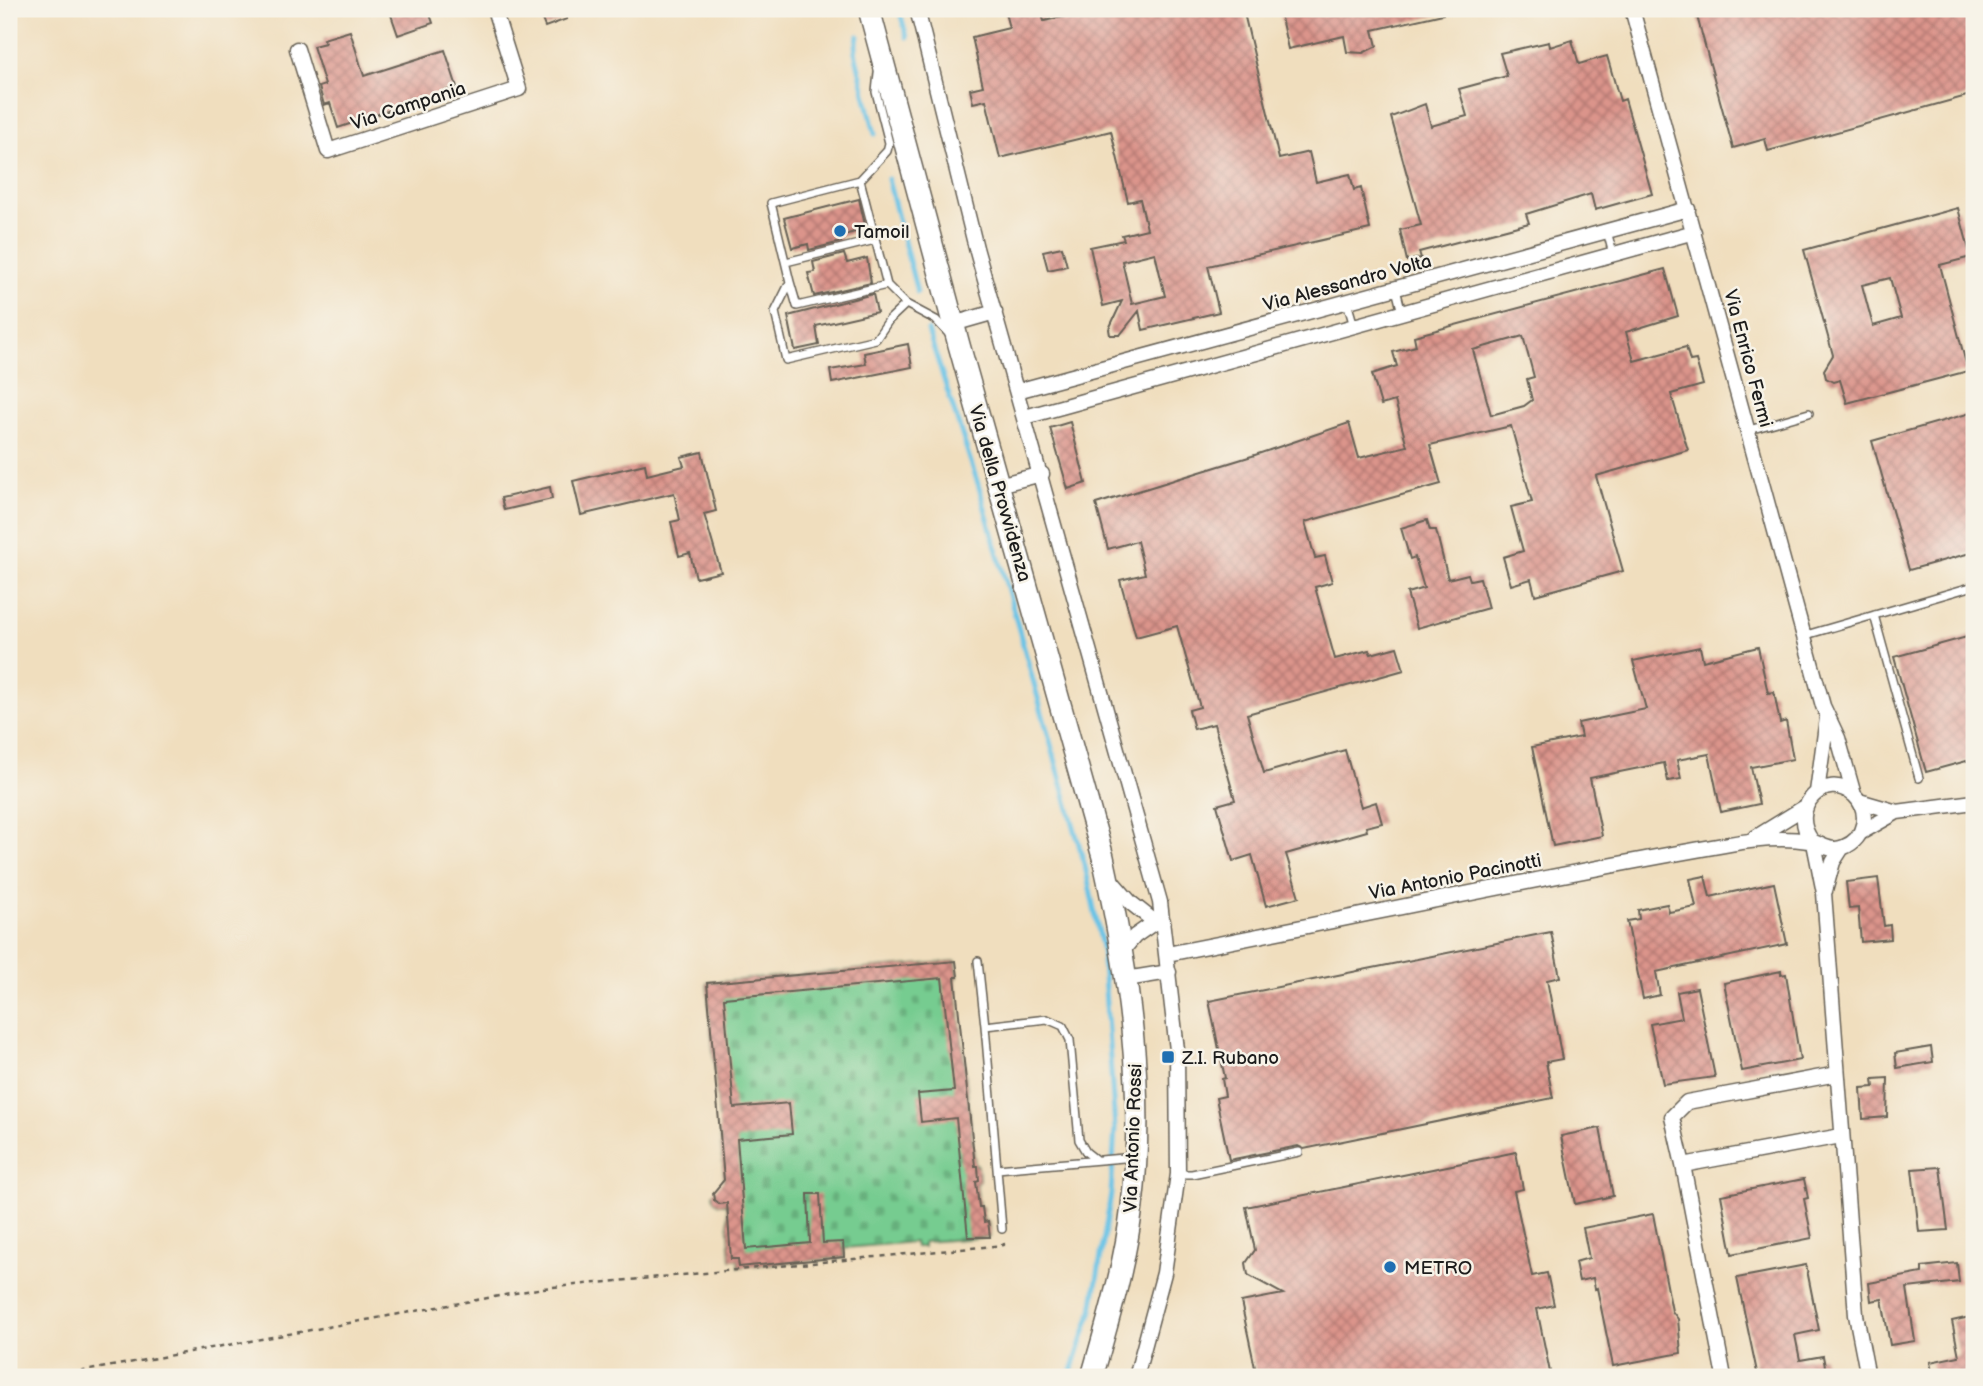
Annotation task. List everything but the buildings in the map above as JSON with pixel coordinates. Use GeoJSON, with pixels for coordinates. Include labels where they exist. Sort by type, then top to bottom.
{"type":"FeatureCollection","features":[{"type":"Feature","properties":{"kind":"main road","name":"Via della Provvidenza"},"geometry":{"type":"LineString","coordinates":[[869,9],[953,324],[1107,874],[1126,979]]}},
{"type":"Feature","properties":{"kind":"main road","name":"Via Antonio Rossi"},"geometry":{"type":"LineString","coordinates":[[1092,1377],[1124,1256],[1132,1203],[1126,1157],[1135,1070],[1126,979]]}},
{"type":"Feature","properties":{"kind":"street","name":"Via Campania"},"geometry":{"type":"LineString","coordinates":[[297,49],[328,151],[519,89],[494,9]]}},
{"type":"Feature","properties":{"kind":"street"},"geometry":{"type":"LineString","coordinates":[[917,9],[976,248],[1150,859],[1167,954],[1177,1050],[1178,1174],[1164,1273],[1136,1377]]}},
{"type":"Feature","properties":{"kind":"street","name":"Via Enrico Fermi"},"geometry":{"type":"LineString","coordinates":[[1632,9],[1827,718]]}},
{"type":"Feature","properties":{"kind":"street","name":"Via Alessandro Volta"},"geometry":{"type":"LineString","coordinates":[[1017,391],[1688,209]]}},
{"type":"Feature","properties":{"kind":"street"},"geometry":{"type":"LineString","coordinates":[[1025,417],[1694,232]]}},
{"type":"Feature","properties":{"kind":"street"},"geometry":{"type":"LineString","coordinates":[[953,324],[995,312]]}},
{"type":"Feature","properties":{"kind":"street"},"geometry":{"type":"LineString","coordinates":[[998,485],[1042,474]]}},
{"type":"Feature","properties":{"kind":"street"},"geometry":{"type":"LineString","coordinates":[[1827,718],[1817,792],[1840,788],[1856,798],[1897,813]]}},
{"type":"Feature","properties":{"kind":"street"},"geometry":{"type":"LineString","coordinates":[[1827,718],[1838,738],[1864,817],[1860,834]]}},
{"type":"Feature","properties":{"kind":"street","name":"Via Antonio Pacinotti"},"geometry":{"type":"LineString","coordinates":[[1751,840],[1805,807],[1817,792]]}},
{"type":"Feature","properties":{"kind":"street"},"geometry":{"type":"LineString","coordinates":[[1824,893],[1833,862],[1842,848],[1860,834],[1897,813],[1974,802]]}},
{"type":"Feature","properties":{"kind":"street"},"geometry":{"type":"LineString","coordinates":[[1805,807],[1803,825],[1813,842],[1824,893],[1856,1315],[1868,1377]]}},
{"type":"Feature","properties":{"kind":"street","name":"Via Antonio Pacinotti"},"geometry":{"type":"LineString","coordinates":[[1167,954],[1511,884],[1751,840],[1813,842],[1833,849],[1842,848]]}},
{"type":"Feature","properties":{"kind":"street"},"geometry":{"type":"LineString","coordinates":[[1107,874],[1131,903],[1159,921]]}},
{"type":"Feature","properties":{"kind":"street"},"geometry":{"type":"LineString","coordinates":[[1122,951],[1135,936],[1159,921]]}},
{"type":"Feature","properties":{"kind":"street"},"geometry":{"type":"LineString","coordinates":[[1126,979],[1169,972]]}},
{"type":"Feature","properties":{"kind":"street"},"geometry":{"type":"LineString","coordinates":[[1724,1377],[1672,1117],[1687,1102],[1837,1074]]}},
{"type":"Feature","properties":{"kind":"street"},"geometry":{"type":"LineString","coordinates":[[1683,1165],[1841,1136]]}},
{"type":"Feature","properties":{"kind":"lane"},"geometry":{"type":"LineString","coordinates":[[881,51],[876,92],[888,143],[887,151],[860,180],[771,203],[797,306],[887,285]]}},
{"type":"Feature","properties":{"kind":"lane"},"geometry":{"type":"LineString","coordinates":[[860,180],[887,285],[906,304],[936,320],[959,345]]}},
{"type":"Feature","properties":{"kind":"lane"},"geometry":{"type":"LineString","coordinates":[[1607,230],[1613,254]]}},
{"type":"Feature","properties":{"kind":"lane"},"geometry":{"type":"LineString","coordinates":[[786,262],[875,240]]}},
{"type":"Feature","properties":{"kind":"lane"},"geometry":{"type":"LineString","coordinates":[[790,282],[775,312],[786,360],[876,339],[889,320],[906,304]]}},
{"type":"Feature","properties":{"kind":"lane"},"geometry":{"type":"LineString","coordinates":[[1395,289],[1402,313]]}},
{"type":"Feature","properties":{"kind":"lane"},"geometry":{"type":"LineString","coordinates":[[1347,302],[1353,326]]}},
{"type":"Feature","properties":{"kind":"lane"},"geometry":{"type":"LineString","coordinates":[[1749,430],[1809,413]]}},
{"type":"Feature","properties":{"kind":"lane"},"geometry":{"type":"LineString","coordinates":[[1806,635],[1974,586]]}},
{"type":"Feature","properties":{"kind":"lane"},"geometry":{"type":"LineString","coordinates":[[1874,615],[1919,778]]}},
{"type":"Feature","properties":{"kind":"lane"},"geometry":{"type":"LineString","coordinates":[[978,961],[1002,1228]]}},
{"type":"Feature","properties":{"kind":"lane"},"geometry":{"type":"LineString","coordinates":[[985,1027],[1047,1019],[1063,1026],[1070,1040],[1079,1140],[1086,1153],[1099,1158]]}},
{"type":"Feature","properties":{"kind":"lane"},"geometry":{"type":"LineString","coordinates":[[1178,1174],[1192,1174],[1299,1152]]}},
{"type":"Feature","properties":{"kind":"lane"},"geometry":{"type":"LineString","coordinates":[[997,1169],[1126,1157]]}},
{"type":"Feature","properties":{"kind":"path"},"geometry":{"type":"LineString","coordinates":[[51,1377],[543,1288],[1004,1245],[1002,1228]]}},
{"type":"Feature","properties":{"kind":"green space"},"geometry":{"type":"Polygon","coordinates":[[[956,961],[958,977],[955,978],[975,1165],[978,1166],[979,1181],[976,1182],[979,1207],[982,1207],[984,1221],[988,1221],[990,1237],[923,1242],[923,1247],[915,1247],[914,1242],[844,1248],[844,1257],[739,1267],[738,1259],[731,1259],[727,1204],[719,1204],[714,1200],[713,1193],[725,1187],[720,1132],[726,1131],[719,1118],[707,983],[956,961]]]}},
{"type":"Feature","properties":{"kind":"waterway"},"geometry":{"type":"LineString","coordinates":[[899,9],[907,37]]}},
{"type":"Feature","properties":{"kind":"waterway"},"geometry":{"type":"LineString","coordinates":[[858,36],[855,52],[875,134]]}},
{"type":"Feature","properties":{"kind":"waterway"},"geometry":{"type":"LineString","coordinates":[[888,179],[917,292]]}},
{"type":"Feature","properties":{"kind":"waterway"},"geometry":{"type":"LineString","coordinates":[[928,331],[979,487],[1085,866],[1102,947],[1115,1128],[1111,1194],[1092,1310],[1070,1377]]}},
{"type":"Feature","properties":{"kind":"place","name":"Tamoil"},"geometry":{"type":"Point","coordinates":[840,231]}},
{"type":"Feature","properties":{"kind":"place","name":"Z.I. Rubano"},"geometry":{"type":"Point","coordinates":[1168,1057]}},
{"type":"Feature","properties":{"kind":"place","name":"METRO"},"geometry":{"type":"Point","coordinates":[1390,1267]}}]}
